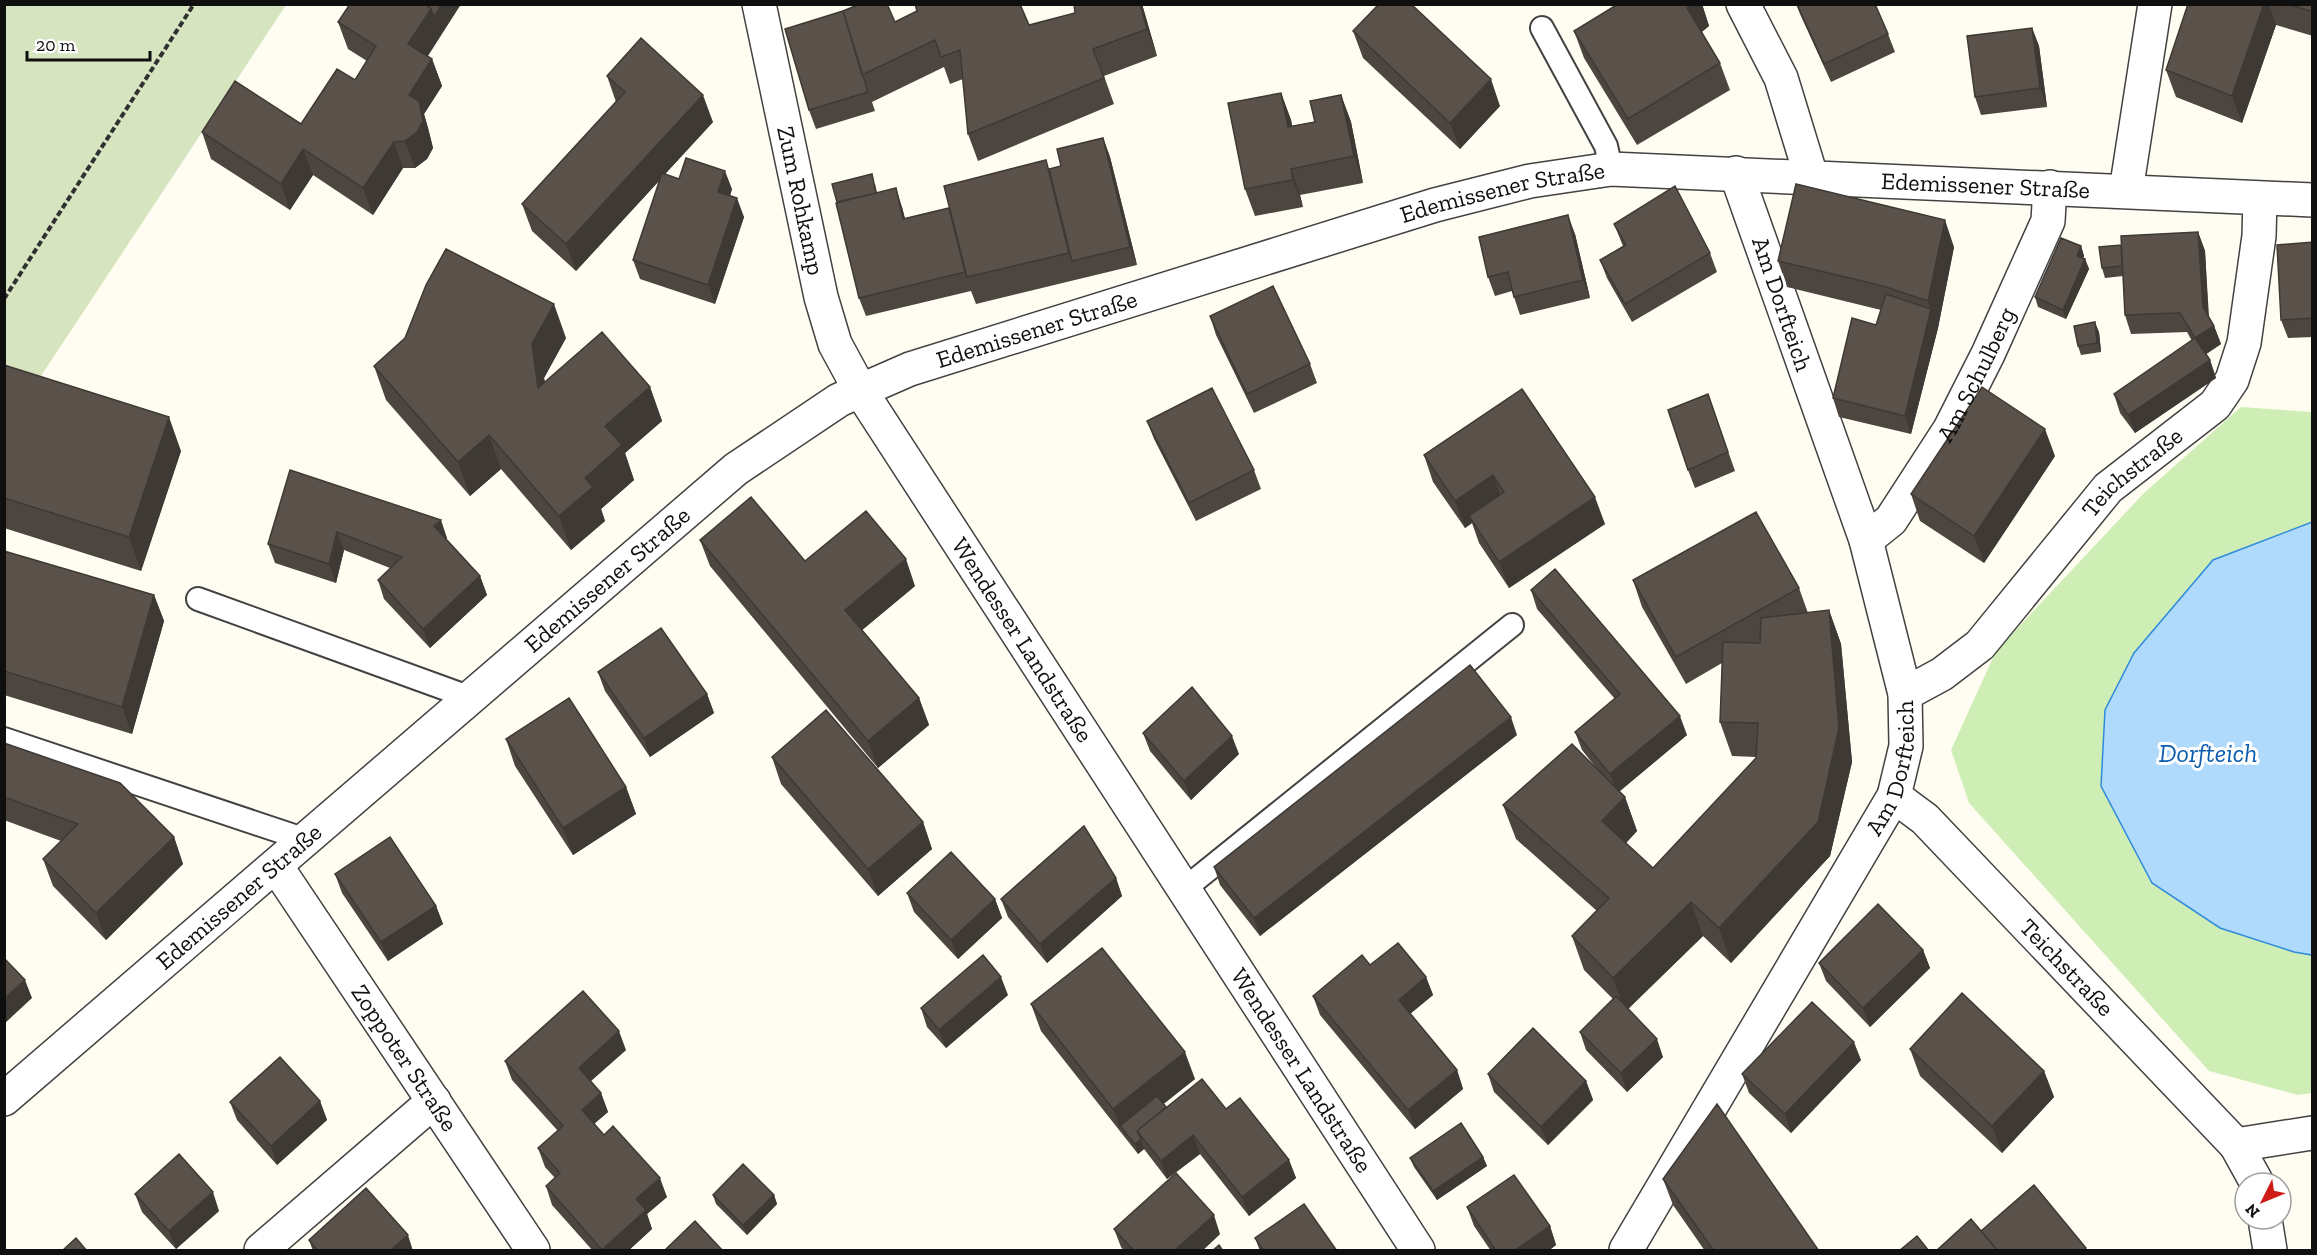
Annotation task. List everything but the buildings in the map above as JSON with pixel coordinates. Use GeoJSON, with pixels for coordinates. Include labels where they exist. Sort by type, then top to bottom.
{"type":"FeatureCollection","features":[{"type":"Feature","properties":{"kind":"street","name":"Zum Rohkamp"},"geometry":{"type":"LineString","coordinates":[[759,4],[821,297],[835,344],[860,390]]}},
{"type":"Feature","properties":{"kind":"street"},"geometry":{"type":"LineString","coordinates":[[1743,4],[1781,78],[1811,176]]}},
{"type":"Feature","properties":{"kind":"street"},"geometry":{"type":"LineString","coordinates":[[2126,191],[2155,4]]}},
{"type":"Feature","properties":{"kind":"street","name":"Edemissener Straße"},"geometry":{"type":"LineString","coordinates":[[4,1099],[736,470],[792,429],[860,390],[910,369],[1434,205],[1530,181],[1611,169],[1811,176],[2313,200]]}},
{"type":"Feature","properties":{"kind":"street","name":"Am Dorfteich"},"geometry":{"type":"LineString","coordinates":[[1626,1251],[1894,796],[1906,746],[1905,694],[1866,540],[1736,173]]}},
{"type":"Feature","properties":{"kind":"street","name":"Am Schulberg"},"geometry":{"type":"LineString","coordinates":[[1866,540],[1891,520],[1950,429],[1988,354],[2048,221],[2049,188]]}},
{"type":"Feature","properties":{"kind":"street","name":"Teichstraße"},"geometry":{"type":"LineString","coordinates":[[1905,694],[1942,674],[1980,645],[2108,488],[2215,405],[2232,380],[2244,343],[2259,236],[2260,199]]}},
{"type":"Feature","properties":{"kind":"street","name":"Wendesser Landstraße"},"geometry":{"type":"LineString","coordinates":[[860,390],[1418,1251]]}},
{"type":"Feature","properties":{"kind":"street","name":"Teichstraße"},"geometry":{"type":"LineString","coordinates":[[1894,796],[1926,819],[2236,1144],[2251,1171]]}},
{"type":"Feature","properties":{"kind":"street","name":"Zoppoter Straße"},"geometry":{"type":"LineString","coordinates":[[276,866],[533,1251]]}},
{"type":"Feature","properties":{"kind":"street"},"geometry":{"type":"LineString","coordinates":[[261,1251],[434,1101]]}},
{"type":"Feature","properties":{"kind":"street"},"geometry":{"type":"LineString","coordinates":[[2236,1144],[2313,1133]]}},
{"type":"Feature","properties":{"kind":"street"},"geometry":{"type":"LineString","coordinates":[[2267,1231],[2270,1251]]}},
{"type":"Feature","properties":{"kind":"lane"},"geometry":{"type":"LineString","coordinates":[[1542,28],[1606,146],[1611,169]]}},
{"type":"Feature","properties":{"kind":"lane"},"geometry":{"type":"LineString","coordinates":[[198,599],[471,698]]}},
{"type":"Feature","properties":{"kind":"lane"},"geometry":{"type":"LineString","coordinates":[[1183,890],[1512,625]]}},
{"type":"Feature","properties":{"kind":"lane"},"geometry":{"type":"LineString","coordinates":[[4,739],[306,840]]}},
{"type":"Feature","properties":{"kind":"path"},"geometry":{"type":"LineString","coordinates":[[4,299],[194,4]]}},
{"type":"Feature","properties":{"kind":"green space"},"geometry":{"type":"Polygon","coordinates":[[[5,5],[286,5],[39,379],[5,367],[5,5]]]}},
{"type":"Feature","properties":{"kind":"green space"},"geometry":{"type":"Polygon","coordinates":[[[2241,407],[2312,412],[2312,1093],[2298,1095],[2209,1071],[1969,803],[1951,750],[1996,651],[2144,493],[2241,407]]]}},
{"type":"Feature","properties":{"kind":"water","name":"Dorfteich"},"geometry":{"type":"Polygon","coordinates":[[[2312,522],[2312,955],[2294,952],[2220,928],[2152,883],[2101,786],[2105,710],[2134,653],[2213,560],[2312,522]]]}}]}
